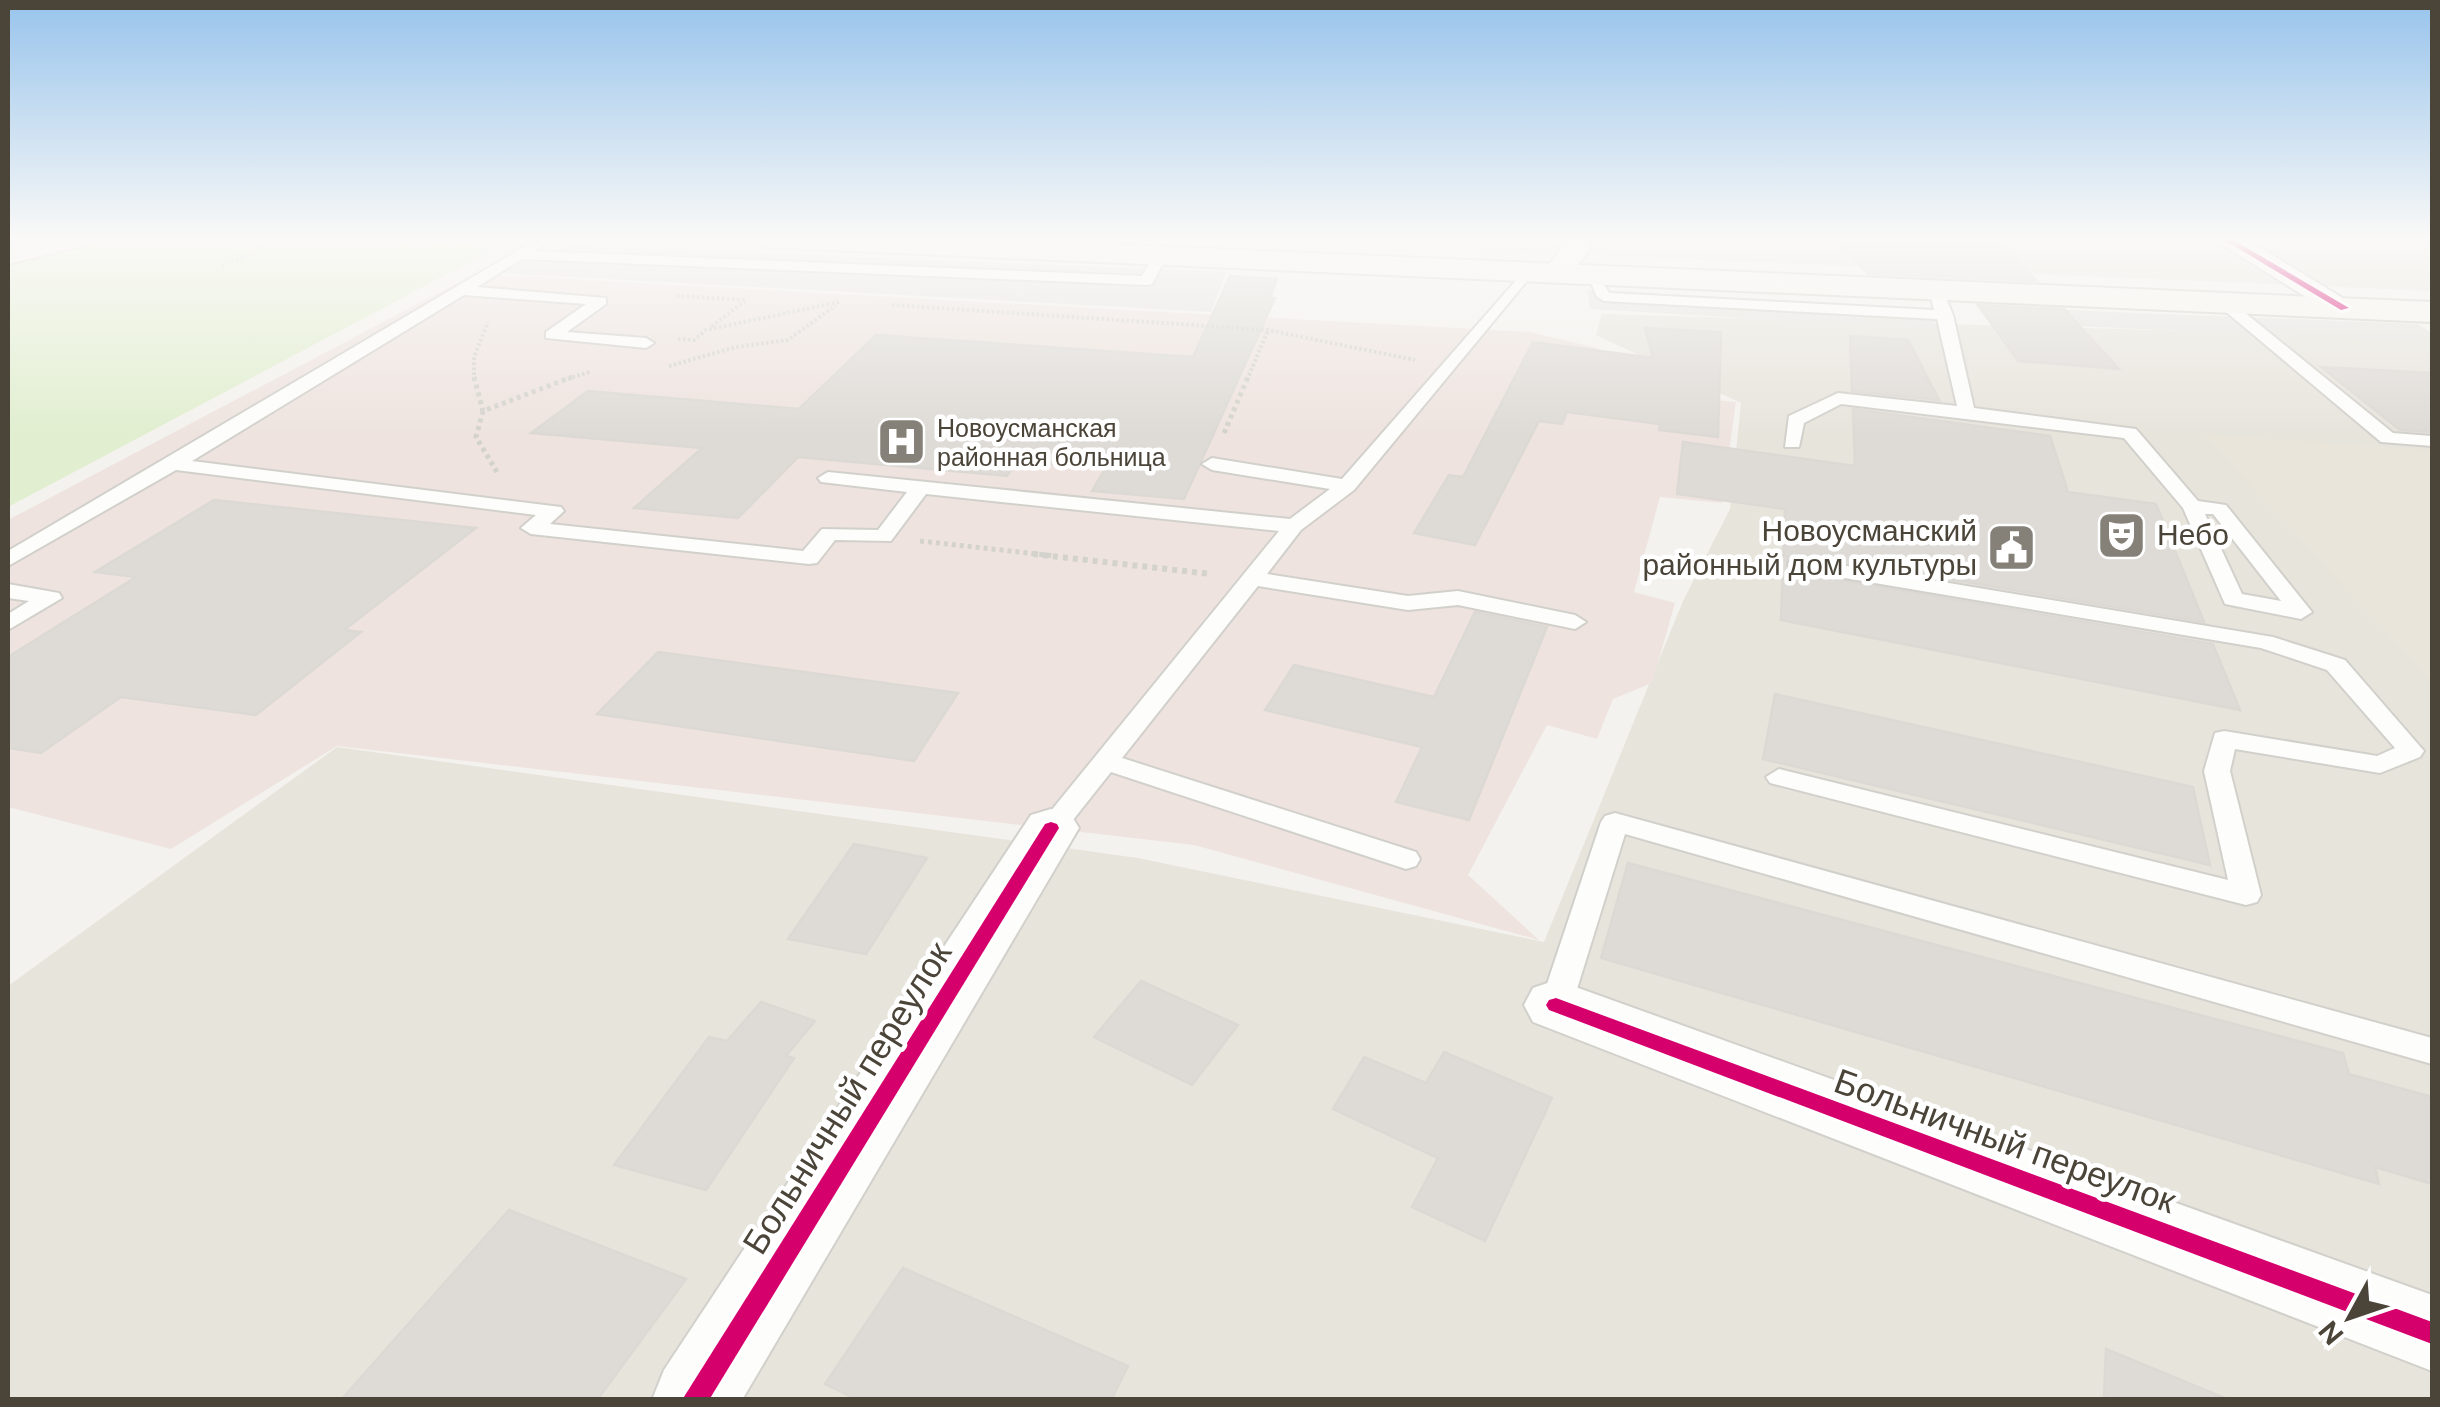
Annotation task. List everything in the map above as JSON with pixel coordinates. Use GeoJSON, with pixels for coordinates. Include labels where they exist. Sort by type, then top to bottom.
{"type":"FeatureCollection","features":[{"type":"Feature","properties":{"kind":"main road"},"geometry":{"type":"LineString","coordinates":[[2256,304],[2430,313]]}},
{"type":"Feature","properties":{"kind":"street"},"geometry":{"type":"LineString","coordinates":[[2337,304],[2344,308]]}},
{"type":"Feature","properties":{"kind":"street","name":"Больничный переулок"},"geometry":{"type":"LineString","coordinates":[[694,1400],[1051,828]]}},
{"type":"Feature","properties":{"kind":"street","name":"Больничный переулок"},"geometry":{"type":"LineString","coordinates":[[1556,1006],[2432,1333]]}},
{"type":"Feature","properties":{"kind":"lane"},"geometry":{"type":"LineString","coordinates":[[8,560],[439,304]]}},
{"type":"Feature","properties":{"kind":"lane"},"geometry":{"type":"LineString","coordinates":[[598,304],[552,334],[646,342]]}},
{"type":"Feature","properties":{"kind":"lane"},"geometry":{"type":"LineString","coordinates":[[1051,828],[1294,526],[1346,486],[1446,366],[1510,304]]}},
{"type":"Feature","properties":{"kind":"lane"},"geometry":{"type":"LineString","coordinates":[[1940,304],[1966,398],[1964,412]]}},
{"type":"Feature","properties":{"kind":"lane"},"geometry":{"type":"LineString","coordinates":[[2224,304],[2388,438],[2432,441]]}},
{"type":"Feature","properties":{"kind":"lane"},"geometry":{"type":"LineString","coordinates":[[1792,443],[1794,420],[1838,398],[2130,433],[2192,506],[2233,600],[2302,612],[2220,509],[2192,506]]}},
{"type":"Feature","properties":{"kind":"lane"},"geometry":{"type":"LineString","coordinates":[[173,464],[554,511]]}},
{"type":"Feature","properties":{"kind":"lane"},"geometry":{"type":"LineString","coordinates":[[1212,464],[1346,486]]}},
{"type":"Feature","properties":{"kind":"lane"},"geometry":{"type":"LineString","coordinates":[[828,478],[1294,526]]}},
{"type":"Feature","properties":{"kind":"lane"},"geometry":{"type":"LineString","coordinates":[[554,511],[532,528],[809,558],[829,533],[884,537],[921,488]]}},
{"type":"Feature","properties":{"kind":"lane"},"geometry":{"type":"LineString","coordinates":[[1779,777],[2246,895],[2217,771],[2224,739],[2380,765],[2410,752],[2336,665],[2265,642],[1800,564]]}},
{"type":"Feature","properties":{"kind":"lane"},"geometry":{"type":"LineString","coordinates":[[1251,578],[1408,604],[1458,598],[1576,622]]}},
{"type":"Feature","properties":{"kind":"lane"},"geometry":{"type":"LineString","coordinates":[[8,591],[51,598],[8,623]]}},
{"type":"Feature","properties":{"kind":"lane"},"geometry":{"type":"LineString","coordinates":[[1105,761],[1406,859]]}},
{"type":"Feature","properties":{"kind":"lane"},"geometry":{"type":"LineString","coordinates":[[1556,1006],[1615,822],[2432,1052]]}},
{"type":"Feature","properties":{"kind":"path"},"geometry":{"type":"LineString","coordinates":[[482,304],[488,320],[472,354],[470,370],[483,411],[476,437],[490,467],[554,511]]}},
{"type":"Feature","properties":{"kind":"path"},"geometry":{"type":"LineString","coordinates":[[483,411],[567,376],[602,370],[654,337],[694,340],[741,304]]}},
{"type":"Feature","properties":{"kind":"path"},"geometry":{"type":"LineString","coordinates":[[706,330],[832,304]]}},
{"type":"Feature","properties":{"kind":"path"},"geometry":{"type":"LineString","coordinates":[[656,368],[736,347],[788,340],[838,304]]}},
{"type":"Feature","properties":{"kind":"path"},"geometry":{"type":"LineString","coordinates":[[876,304],[1268,330],[1446,366]]}},
{"type":"Feature","properties":{"kind":"path"},"geometry":{"type":"LineString","coordinates":[[1212,464],[1238,451],[1219,444],[1268,330]]}},
{"type":"Feature","properties":{"kind":"path"},"geometry":{"type":"LineString","coordinates":[[884,537],[1251,578]]}},
{"type":"Feature","properties":{"kind":"shaded area"},"geometry":{"type":"Polygon","coordinates":[[[418,304],[1014,304],[1530,332],[1597,348],[1653,393],[1736,402],[1722,503],[1660,497],[1634,592],[1675,603],[1652,683],[1613,699],[1597,739],[1547,725],[1468,875],[1539,940],[1194,845],[337,746],[171,849],[8,807],[8,520],[418,304]]]}},
{"type":"Feature","properties":{"kind":"shaded area"},"geometry":{"type":"Polygon","coordinates":[[[1059,304],[1214,304],[1211,312],[1059,304]]]}},
{"type":"Feature","properties":{"kind":"shaded area"},"geometry":{"type":"Polygon","coordinates":[[[1589,304],[1827,304],[1931,310],[1936,329],[1590,309],[1589,304]]]}},
{"type":"Feature","properties":{"kind":"shaded area"},"geometry":{"type":"Polygon","coordinates":[[[2039,309],[2417,324],[2432,333],[2432,342],[2051,325],[2039,309]]]}},
{"type":"Feature","properties":{"kind":"shaded area"},"geometry":{"type":"Polygon","coordinates":[[[1602,314],[2432,338],[2432,1399],[8,1399],[8,986],[337,747],[1138,858],[1544,942],[1683,601],[1730,509],[1741,403],[1596,335],[1602,314]]]}},
{"type":"Feature","properties":{"kind":"shaded area"},"geometry":{"type":"Polygon","coordinates":[[[2204,434],[2432,451],[2432,682],[2204,434]]]}},
{"type":"Feature","properties":{"kind":"green space"},"geometry":{"type":"Polygon","coordinates":[[[8,304],[391,304],[8,507],[8,304]]]}},
{"type":"Feature","properties":{"kind":"building"},"geometry":{"type":"Polygon","coordinates":[[[1217,304],[1272,304],[1184,499],[1092,491],[1105,469],[1017,461],[1007,476],[798,457],[738,518],[634,508],[702,448],[531,433],[588,391],[799,409],[876,335],[1193,357],[1217,304]]]}},
{"type":"Feature","properties":{"kind":"building"},"geometry":{"type":"Polygon","coordinates":[[[1978,305],[2064,309],[2119,369],[2018,361],[1978,305]]]}},
{"type":"Feature","properties":{"kind":"building"},"geometry":{"type":"Polygon","coordinates":[[[1645,328],[1721,332],[1718,437],[1659,430],[1660,424],[1567,412],[1562,424],[1539,421],[1475,545],[1414,533],[1449,475],[1463,477],[1533,342],[1653,358],[1645,328]]]}},
{"type":"Feature","properties":{"kind":"building"},"geometry":{"type":"Polygon","coordinates":[[[1850,336],[1908,340],[1939,400],[1852,391],[1850,336]]]}},
{"type":"Feature","properties":{"kind":"building"},"geometry":{"type":"Polygon","coordinates":[[[2321,367],[2432,373],[2432,432],[2400,430],[2321,367]]]}},
{"type":"Feature","properties":{"kind":"building"},"geometry":{"type":"Polygon","coordinates":[[[1853,409],[2050,436],[2068,492],[2156,504],[2204,622],[1800,554],[1788,557],[1788,571],[2213,644],[2240,710],[1781,620],[1785,509],[1677,494],[1683,442],[1855,466],[1853,409]]]}},
{"type":"Feature","properties":{"kind":"building"},"geometry":{"type":"Polygon","coordinates":[[[214,500],[476,528],[344,630],[361,632],[256,715],[121,697],[41,753],[8,748],[8,657],[136,577],[95,572],[214,500]]]}},
{"type":"Feature","properties":{"kind":"building"},"geometry":{"type":"Polygon","coordinates":[[[1475,612],[1547,627],[1469,820],[1396,802],[1422,747],[1265,710],[1294,665],[1434,697],[1475,612]]]}},
{"type":"Feature","properties":{"kind":"building"},"geometry":{"type":"Polygon","coordinates":[[[658,652],[958,693],[914,761],[597,714],[658,652]]]}},
{"type":"Feature","properties":{"kind":"building"},"geometry":{"type":"Polygon","coordinates":[[[1775,694],[2193,787],[2210,865],[1763,759],[1775,694]]]}},
{"type":"Feature","properties":{"kind":"building"},"geometry":{"type":"Polygon","coordinates":[[[854,844],[927,858],[866,954],[788,939],[854,844]]]}},
{"type":"Feature","properties":{"kind":"building"},"geometry":{"type":"Polygon","coordinates":[[[1628,863],[2343,1053],[2349,1074],[2432,1097],[2432,1184],[2375,1167],[2379,1184],[1601,958],[1628,863]]]}},
{"type":"Feature","properties":{"kind":"building"},"geometry":{"type":"Polygon","coordinates":[[[1141,981],[1238,1025],[1192,1085],[1094,1037],[1141,981]]]}},
{"type":"Feature","properties":{"kind":"building"},"geometry":{"type":"Polygon","coordinates":[[[761,1002],[815,1021],[786,1056],[794,1058],[706,1190],[614,1165],[709,1037],[727,1041],[761,1002]]]}},
{"type":"Feature","properties":{"kind":"building"},"geometry":{"type":"Polygon","coordinates":[[[1444,1052],[1552,1098],[1485,1241],[1412,1207],[1438,1158],[1333,1109],[1364,1057],[1426,1083],[1444,1052]]]}},
{"type":"Feature","properties":{"kind":"building"},"geometry":{"type":"Polygon","coordinates":[[[509,1210],[686,1279],[597,1400],[341,1400],[509,1210]]]}},
{"type":"Feature","properties":{"kind":"building"},"geometry":{"type":"Polygon","coordinates":[[[903,1268],[1128,1366],[1111,1400],[858,1400],[825,1384],[903,1268]]]}},
{"type":"Feature","properties":{"kind":"building"},"geometry":{"type":"Polygon","coordinates":[[[2106,1349],[2227,1399],[2104,1400],[2106,1349]]]}},
{"type":"Feature","properties":{"kind":"cycle path"},"geometry":{"type":"LineString","coordinates":[[2337,304],[2344,308]]}},
{"type":"Feature","properties":{"kind":"cycle path"},"geometry":{"type":"LineString","coordinates":[[694,1400],[1051,828]]}},
{"type":"Feature","properties":{"kind":"cycle path"},"geometry":{"type":"LineString","coordinates":[[1556,1005],[2432,1333]]}},
{"type":"Feature","properties":{"kind":"place","name":"Новоусманская районная больница"},"geometry":{"type":"Point","coordinates":[902,442]}},
{"type":"Feature","properties":{"kind":"place","name":"Небо"},"geometry":{"type":"Point","coordinates":[2122,535]}},
{"type":"Feature","properties":{"kind":"place","name":"Новоусманский районный дом культуры"},"geometry":{"type":"Point","coordinates":[2012,548]}}]}
